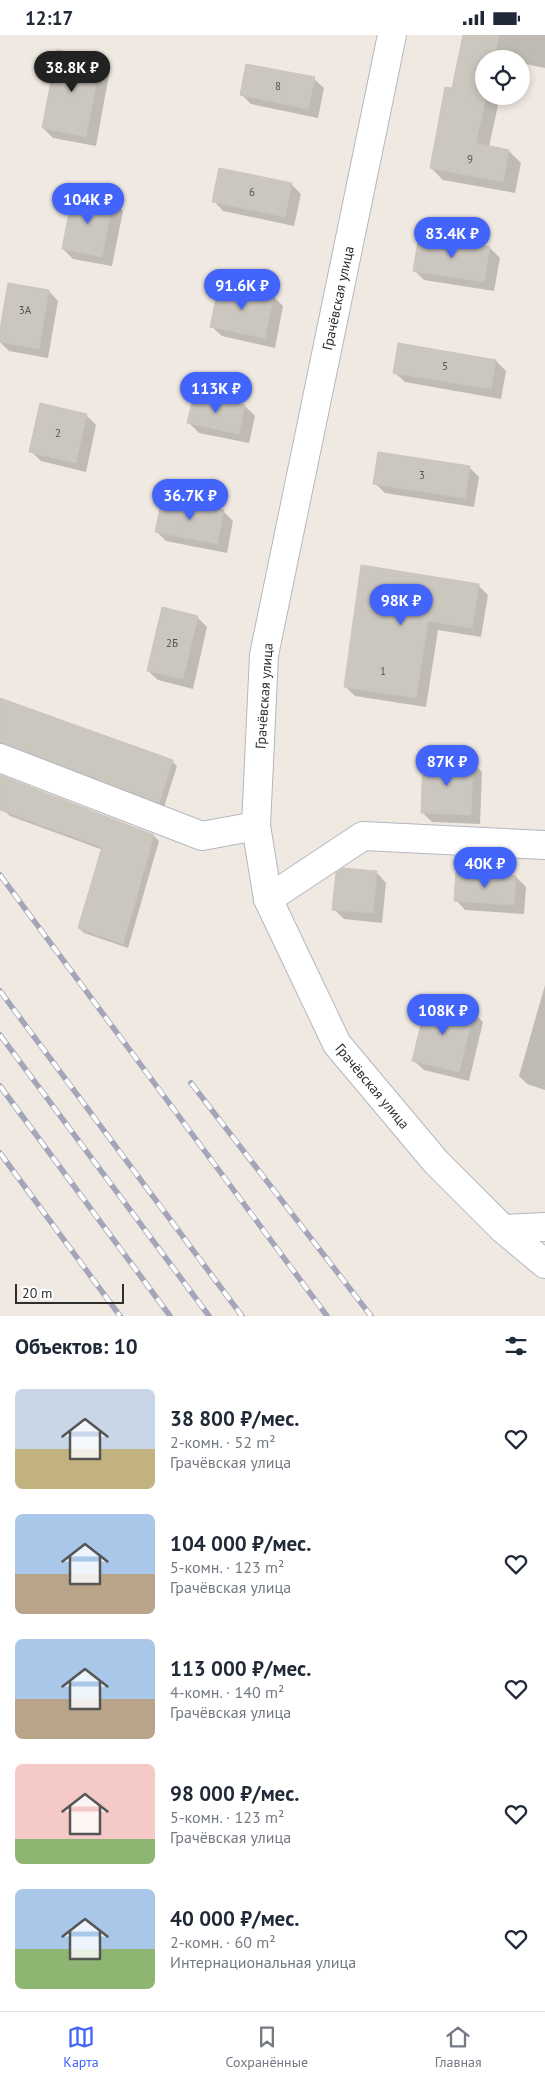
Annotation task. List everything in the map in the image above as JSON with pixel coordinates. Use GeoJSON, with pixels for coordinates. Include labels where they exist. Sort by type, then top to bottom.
{"type":"FeatureCollection","features":[{"type":"Feature","properties":{"kind":"street","name":"Грачёвская улица"},"geometry":{"type":"LineString","coordinates":[[392,35],[264,655],[256,826],[268,899],[338,1044],[436,1162],[504,1229],[545,1264]]}},
{"type":"Feature","properties":{"kind":"street"},"geometry":{"type":"LineString","coordinates":[[0,758],[202,836],[256,826]]}},
{"type":"Feature","properties":{"kind":"street"},"geometry":{"type":"LineString","coordinates":[[268,899],[363,836],[545,845]]}},
{"type":"Feature","properties":{"kind":"street"},"geometry":{"type":"LineString","coordinates":[[504,1229],[545,1227]]}},
{"type":"Feature","properties":{"kind":"building"},"geometry":{"type":"Polygon","coordinates":[[[463,35],[499,35],[496,50],[475,50],[475,105],[484,105],[476,143],[509,150],[503,182],[430,168],[445,87],[452,88],[463,35]]]}},
{"type":"Feature","properties":{"kind":"building"},"geometry":{"type":"Polygon","coordinates":[[[57,50],[101,58],[86,137],[42,128],[57,50]]]}},
{"type":"Feature","properties":{"kind":"building"},"geometry":{"type":"Polygon","coordinates":[[[246,64],[315,77],[308,109],[240,95],[246,64]]]}},
{"type":"Feature","properties":{"kind":"building"},"geometry":{"type":"Polygon","coordinates":[[[219,168],[292,183],[285,217],[212,202],[219,168]]]}},
{"type":"Feature","properties":{"kind":"building"},"geometry":{"type":"Polygon","coordinates":[[[73,192],[113,200],[102,257],[62,249],[73,192]]]}},
{"type":"Feature","properties":{"kind":"building"},"geometry":{"type":"Polygon","coordinates":[[[419,236],[490,247],[484,282],[413,271],[419,236]]]}},
{"type":"Feature","properties":{"kind":"building"},"geometry":{"type":"Polygon","coordinates":[[[8,283],[49,290],[39,349],[0,342],[0,329],[8,283]]]}},
{"type":"Feature","properties":{"kind":"building"},"geometry":{"type":"Polygon","coordinates":[[[219,284],[274,295],[265,338],[210,327],[219,284]]]}},
{"type":"Feature","properties":{"kind":"building"},"geometry":{"type":"Polygon","coordinates":[[[398,343],[496,360],[491,389],[393,373],[398,343]]]}},
{"type":"Feature","properties":{"kind":"building"},"geometry":{"type":"Polygon","coordinates":[[[194,394],[245,405],[239,434],[187,423],[194,394]]]}},
{"type":"Feature","properties":{"kind":"building"},"geometry":{"type":"Polygon","coordinates":[[[40,403],[87,414],[76,463],[29,452],[40,403]]]}},
{"type":"Feature","properties":{"kind":"building"},"geometry":{"type":"Polygon","coordinates":[[[378,452],[470,466],[465,498],[373,484],[378,452]]]}},
{"type":"Feature","properties":{"kind":"building"},"geometry":{"type":"Polygon","coordinates":[[[162,498],[224,510],[217,544],[155,532],[162,498]]]}},
{"type":"Feature","properties":{"kind":"building"},"geometry":{"type":"Polygon","coordinates":[[[361,565],[479,584],[472,628],[428,621],[416,698],[344,687],[361,565]]]}},
{"type":"Feature","properties":{"kind":"building"},"geometry":{"type":"Polygon","coordinates":[[[162,607],[198,616],[183,679],[147,671],[162,607]]]}},
{"type":"Feature","properties":{"kind":"building"},"geometry":{"type":"Polygon","coordinates":[[[0,698],[173,760],[159,803],[0,743],[0,698]]]}},
{"type":"Feature","properties":{"kind":"building"},"geometry":{"type":"Polygon","coordinates":[[[423,758],[473,761],[471,815],[421,813],[423,758]]]}},
{"type":"Feature","properties":{"kind":"building"},"geometry":{"type":"Polygon","coordinates":[[[0,775],[154,835],[123,944],[78,928],[102,847],[0,810],[0,775]]]}},
{"type":"Feature","properties":{"kind":"building"},"geometry":{"type":"Polygon","coordinates":[[[343,868],[377,871],[373,913],[332,910],[336,873],[343,868]]]}},
{"type":"Feature","properties":{"kind":"building"},"geometry":{"type":"Polygon","coordinates":[[[456,872],[516,876],[514,905],[454,901],[456,872]]]}},
{"type":"Feature","properties":{"kind":"building"},"geometry":{"type":"Polygon","coordinates":[[[427,1000],[474,1011],[459,1072],[412,1061],[427,1000]]]}},
{"type":"Feature","properties":{"kind":"railway"},"geometry":{"type":"LineString","coordinates":[[0,875],[327,1316]]}},
{"type":"Feature","properties":{"kind":"railway"},"geometry":{"type":"LineString","coordinates":[[0,991],[242,1316]]}},
{"type":"Feature","properties":{"kind":"railway"},"geometry":{"type":"LineString","coordinates":[[0,1035],[209,1316]]}},
{"type":"Feature","properties":{"kind":"railway"},"geometry":{"type":"LineString","coordinates":[[191,1083],[371,1316]]}},
{"type":"Feature","properties":{"kind":"railway"},"geometry":{"type":"LineString","coordinates":[[0,1086],[170,1316]]}},
{"type":"Feature","properties":{"kind":"railway"},"geometry":{"type":"LineString","coordinates":[[0,1153],[120,1316]]}}]}
